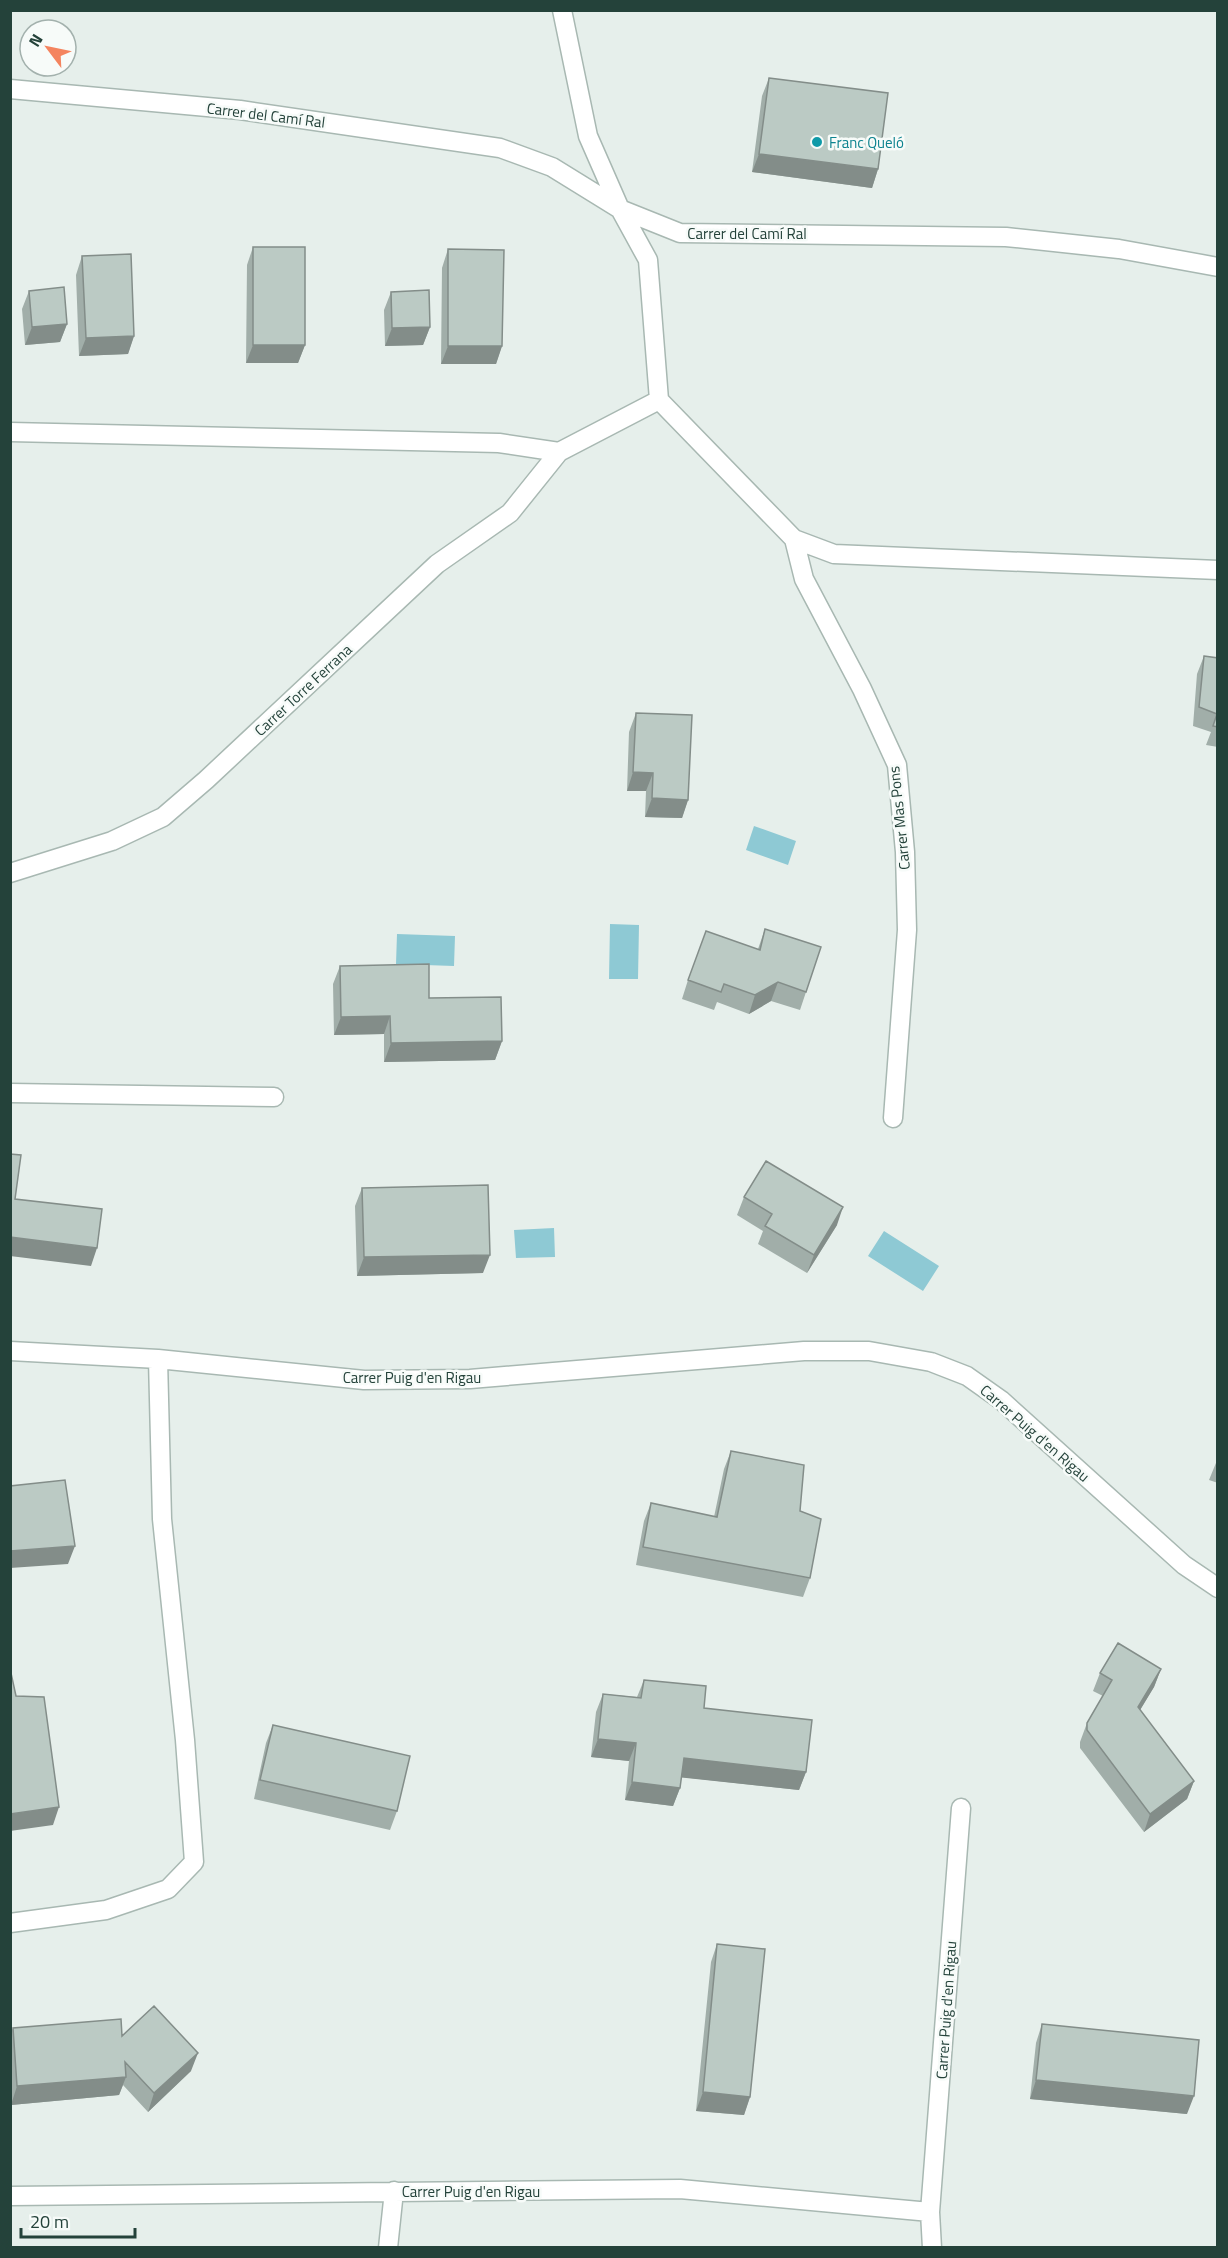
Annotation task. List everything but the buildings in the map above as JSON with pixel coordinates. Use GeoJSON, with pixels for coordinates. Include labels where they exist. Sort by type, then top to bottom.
{"type":"FeatureCollection","features":[{"type":"Feature","properties":{"kind":"street"},"geometry":{"type":"LineString","coordinates":[[562,10],[588,136],[620,209],[648,260],[659,400],[794,539],[834,554],[1218,570]]}},
{"type":"Feature","properties":{"kind":"street","name":"Carrer del Camí Ral"},"geometry":{"type":"LineString","coordinates":[[10,89],[240,110],[500,148],[552,167],[620,209],[680,233],[1005,237],[1119,249],[1218,267]]}},
{"type":"Feature","properties":{"kind":"street","name":"Carrer Torre Ferrana"},"geometry":{"type":"LineString","coordinates":[[10,873],[112,841],[163,817],[437,564],[510,513],[559,452],[659,400]]}},
{"type":"Feature","properties":{"kind":"street"},"geometry":{"type":"LineString","coordinates":[[10,432],[499,443],[559,452]]}},
{"type":"Feature","properties":{"kind":"street","name":"Carrer Mas Pons"},"geometry":{"type":"LineString","coordinates":[[794,539],[804,579],[862,689],[897,765],[907,930],[893,1118]]}},
{"type":"Feature","properties":{"kind":"street"},"geometry":{"type":"LineString","coordinates":[[10,1093],[274,1098]]}},
{"type":"Feature","properties":{"kind":"street"},"geometry":{"type":"LineString","coordinates":[[10,1351],[158,1359],[162,1519],[185,1740],[194,1862],[168,1889],[106,1910],[10,1923]]}},
{"type":"Feature","properties":{"kind":"street","name":"Carrer Puig d'en Rigau"},"geometry":{"type":"LineString","coordinates":[[158,1359],[364,1380],[470,1379],[804,1351],[869,1351],[931,1362],[967,1376],[1001,1400],[1184,1565],[1218,1588]]}},
{"type":"Feature","properties":{"kind":"street","name":"Carrer Puig d'en Rigau"},"geometry":{"type":"LineString","coordinates":[[932,2247],[930,2212],[961,1808]]}},
{"type":"Feature","properties":{"kind":"street","name":"Carrer Puig d'en Rigau"},"geometry":{"type":"LineString","coordinates":[[10,2196],[680,2189],[930,2212]]}},
{"type":"Feature","properties":{"kind":"street"},"geometry":{"type":"LineString","coordinates":[[388,2247],[394,2192]]}},
{"type":"Feature","properties":{"kind":"water"},"geometry":{"type":"Polygon","coordinates":[[[754,826],[796,841],[788,865],[746,850],[754,826]]]}},
{"type":"Feature","properties":{"kind":"water"},"geometry":{"type":"Polygon","coordinates":[[[610,924],[639,925],[638,979],[609,979],[610,924]]]}},
{"type":"Feature","properties":{"kind":"water"},"geometry":{"type":"Polygon","coordinates":[[[397,934],[455,936],[454,966],[396,964],[397,934]]]}},
{"type":"Feature","properties":{"kind":"water"},"geometry":{"type":"Polygon","coordinates":[[[554,1228],[555,1257],[516,1258],[514,1230],[554,1228]]]}},
{"type":"Feature","properties":{"kind":"water"},"geometry":{"type":"Polygon","coordinates":[[[884,1231],[939,1266],[923,1291],[868,1256],[884,1231]]]}},
{"type":"Feature","properties":{"kind":"place","name":"Franc Queló"},"geometry":{"type":"Point","coordinates":[817,142]}}]}
